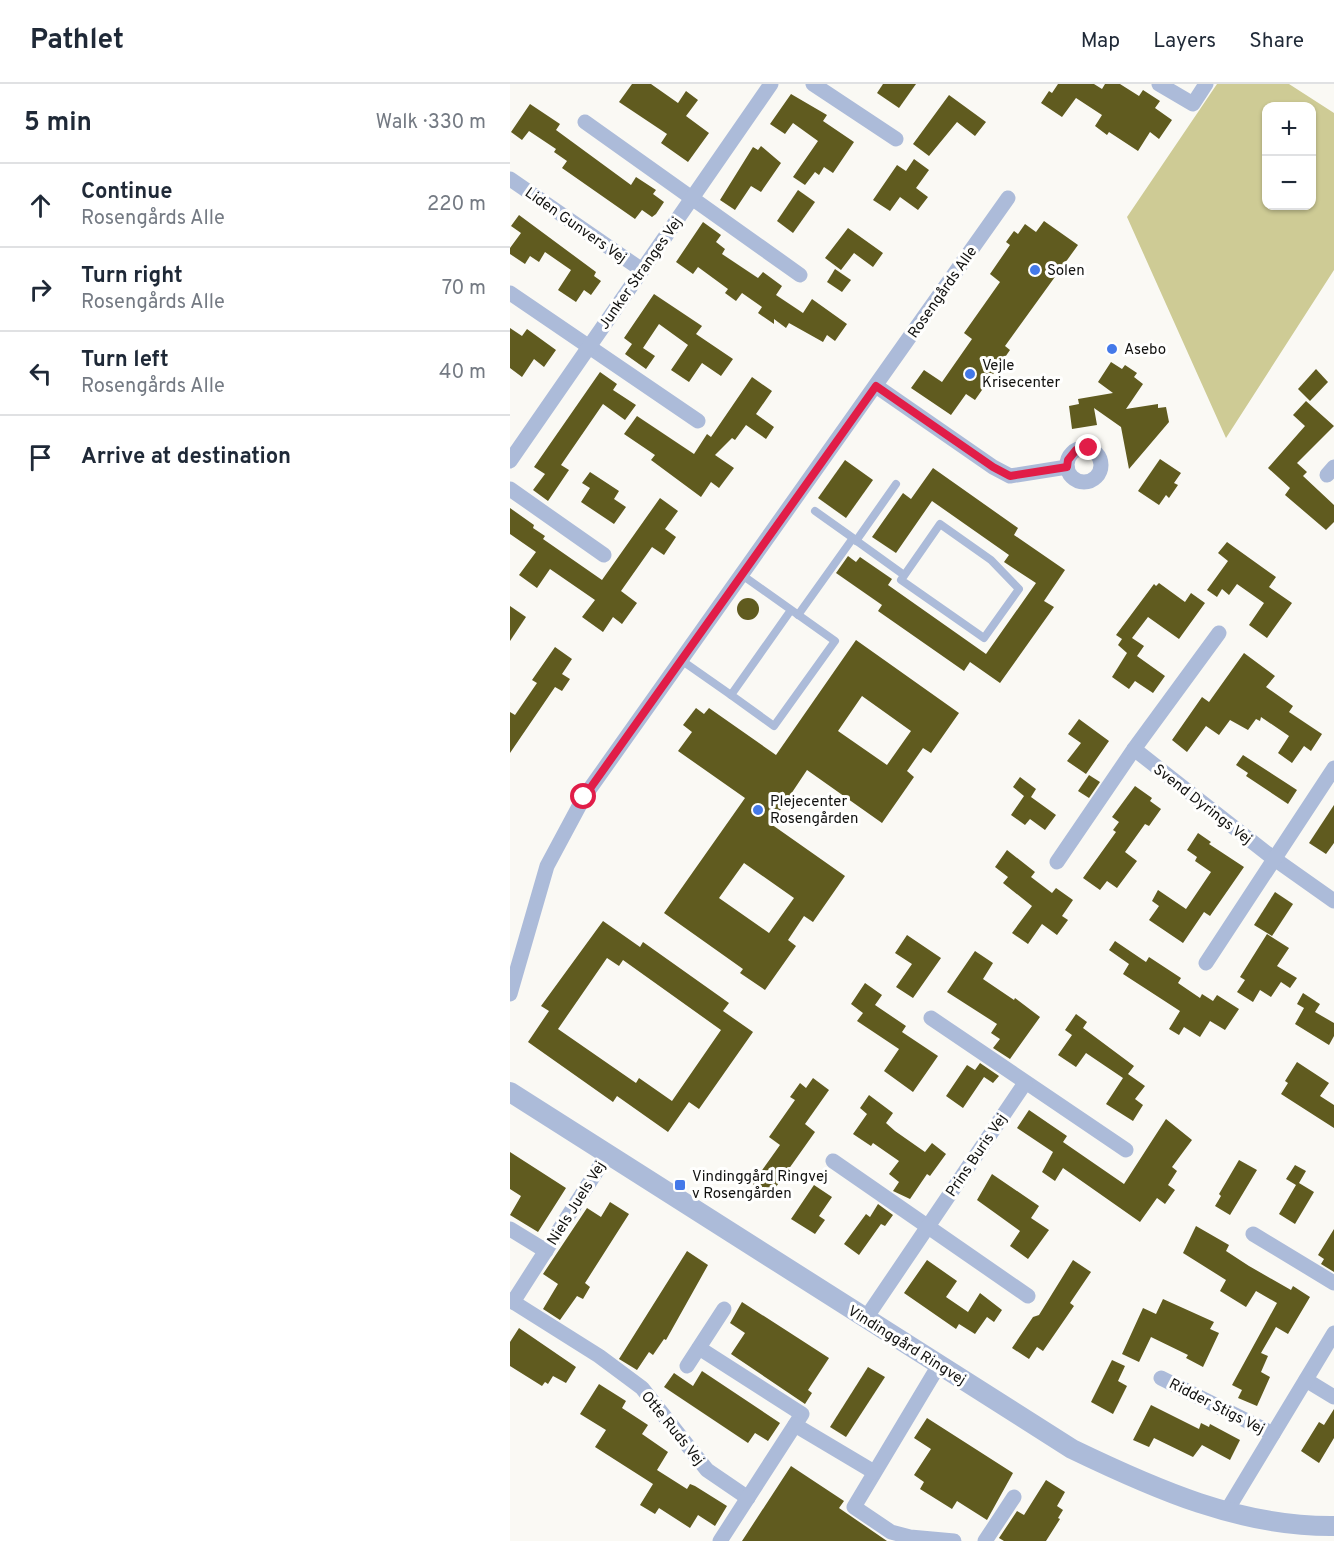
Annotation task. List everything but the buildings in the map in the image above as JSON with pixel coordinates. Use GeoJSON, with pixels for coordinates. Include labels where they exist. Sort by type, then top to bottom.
{"type":"FeatureCollection","features":[{"type":"Feature","properties":{"kind":"street","name":"Junker Stranges Vej"},"geometry":{"type":"LineString","coordinates":[[510,461],[771,84]]}},
{"type":"Feature","properties":{"kind":"street"},"geometry":{"type":"LineString","coordinates":[[813,84],[896,139]]}},
{"type":"Feature","properties":{"kind":"street"},"geometry":{"type":"LineString","coordinates":[[1159,84],[1193,104],[1206,84]]}},
{"type":"Feature","properties":{"kind":"street"},"geometry":{"type":"LineString","coordinates":[[585,122],[800,274]]}},
{"type":"Feature","properties":{"kind":"street","name":"Liden Gunvers Vej"},"geometry":{"type":"LineString","coordinates":[[510,179],[642,270]]}},
{"type":"Feature","properties":{"kind":"street","name":"Rosengårds Alle"},"geometry":{"type":"LineString","coordinates":[[510,994],[535,900],[547,866],[584,797],[1008,198]]}},
{"type":"Feature","properties":{"kind":"street"},"geometry":{"type":"LineString","coordinates":[[510,293],[698,421]]}},
{"type":"Feature","properties":{"kind":"street"},"geometry":{"type":"LineString","coordinates":[[876,386],[993,467],[1010,476],[1067,467]]}},
{"type":"Feature","properties":{"kind":"street"},"geometry":{"type":"LineString","coordinates":[[510,489],[604,555]]}},
{"type":"Feature","properties":{"kind":"street"},"geometry":{"type":"LineString","coordinates":[[1057,862],[1134,749],[1219,633]]}},
{"type":"Feature","properties":{"kind":"street","name":"Svend Dyrings Vej"},"geometry":{"type":"LineString","coordinates":[[1134,749],[1273,858],[1334,901]]}},
{"type":"Feature","properties":{"kind":"street"},"geometry":{"type":"LineString","coordinates":[[1206,963],[1334,768]]}},
{"type":"Feature","properties":{"kind":"street"},"geometry":{"type":"LineString","coordinates":[[931,1018],[1126,1150]]}},
{"type":"Feature","properties":{"kind":"street","name":"Prins Buris Vej"},"geometry":{"type":"LineString","coordinates":[[866,1318],[1025,1083]]}},
{"type":"Feature","properties":{"kind":"street","name":"Vindinggård Ringvej"},"geometry":{"type":"LineString","coordinates":[[510,1092],[1072,1449],[1153,1488],[1226,1512],[1253,1519],[1334,1526]]}},
{"type":"Feature","properties":{"kind":"street","name":"Niels Juels Vej"},"geometry":{"type":"LineString","coordinates":[[599,1356],[512,1301],[607,1155]]}},
{"type":"Feature","properties":{"kind":"street"},"geometry":{"type":"LineString","coordinates":[[833,1161],[1028,1296]]}},
{"type":"Feature","properties":{"kind":"street","name":"Niels Juels Vej"},"geometry":{"type":"LineString","coordinates":[[510,1228],[546,1251]]}},
{"type":"Feature","properties":{"kind":"street"},"geometry":{"type":"LineString","coordinates":[[1253,1234],[1334,1283]]}},
{"type":"Feature","properties":{"kind":"street"},"geometry":{"type":"LineString","coordinates":[[687,1366],[724,1309]]}},
{"type":"Feature","properties":{"kind":"street","name":"Ridder Stigs Vej"},"geometry":{"type":"LineString","coordinates":[[1226,1512],[1334,1333]]}},
{"type":"Feature","properties":{"kind":"street"},"geometry":{"type":"LineString","coordinates":[[699,1348],[802,1414],[720,1541]]}},
{"type":"Feature","properties":{"kind":"street","name":"Otte Ruds Vej"},"geometry":{"type":"LineString","coordinates":[[599,1356],[642,1388],[707,1470],[748,1498]]}},
{"type":"Feature","properties":{"kind":"street"},"geometry":{"type":"LineString","coordinates":[[939,1365],[854,1507],[891,1532],[910,1537],[954,1541]]}},
{"type":"Feature","properties":{"kind":"street","name":"Ridder Stigs Vej"},"geometry":{"type":"LineString","coordinates":[[1161,1378],[1273,1434]]}},
{"type":"Feature","properties":{"kind":"street"},"geometry":{"type":"LineString","coordinates":[[1306,1380],[1334,1397]]}},
{"type":"Feature","properties":{"kind":"street"},"geometry":{"type":"LineString","coordinates":[[795,1425],[874,1472]]}},
{"type":"Feature","properties":{"kind":"street"},"geometry":{"type":"LineString","coordinates":[[985,1541],[1014,1497]]}},
{"type":"Feature","properties":{"kind":"lane"},"geometry":{"type":"LineString","coordinates":[[731,695],[896,484]]}},
{"type":"Feature","properties":{"kind":"lane"},"geometry":{"type":"LineString","coordinates":[[815,512],[904,575]]}},
{"type":"Feature","properties":{"kind":"lane"},"geometry":{"type":"LineString","coordinates":[[940,525],[990,560],[1019,589],[984,638],[901,580],[904,575],[940,525]]}},
{"type":"Feature","properties":{"kind":"lane"},"geometry":{"type":"LineString","coordinates":[[681,660],[774,726],[835,641],[742,575]]}},
{"type":"Feature","properties":{"kind":"shaded area"},"geometry":{"type":"Polygon","coordinates":[[[1217,84],[1289,84],[1334,113],[1334,270],[1226,438],[1127,217],[1217,84]]]}},
{"type":"Feature","properties":{"kind":"place","name":"Solen"},"geometry":{"type":"Point","coordinates":[1035,270]}},
{"type":"Feature","properties":{"kind":"place","name":"Asebo"},"geometry":{"type":"Point","coordinates":[1112,349]}},
{"type":"Feature","properties":{"kind":"place","name":"Vejle Krisecenter"},"geometry":{"type":"Point","coordinates":[970,374]}},
{"type":"Feature","properties":{"kind":"place","name":"Plejecenter Rosengården"},"geometry":{"type":"Point","coordinates":[758,810]}},
{"type":"Feature","properties":{"kind":"place","name":"Vindinggård Ringvej v Rosengården"},"geometry":{"type":"Point","coordinates":[680,1185]}},
{"type":"Feature","properties":{"kind":"route"},"geometry":{"type":"LineString","coordinates":[[584,797],[876,386],[949,438],[1010,476],[1067,467],[1071,454],[1076,450],[1089,448]]}}]}
